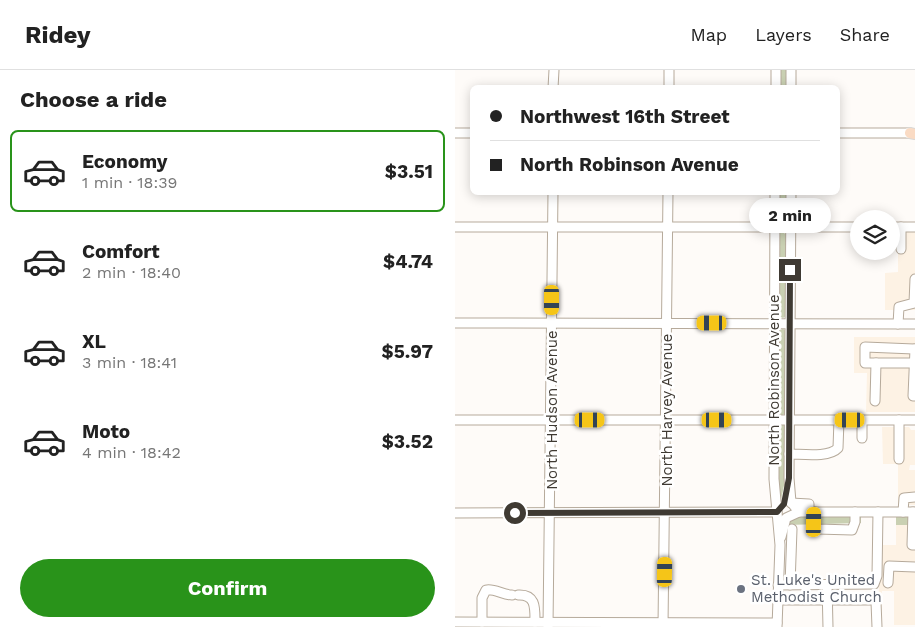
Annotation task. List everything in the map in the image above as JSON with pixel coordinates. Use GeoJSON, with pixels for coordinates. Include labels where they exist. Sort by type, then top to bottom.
{"type":"FeatureCollection","features":[{"type":"Feature","properties":{"kind":"street"},"geometry":{"type":"LineString","coordinates":[[553,85],[554,70]]}},
{"type":"Feature","properties":{"kind":"street"},"geometry":{"type":"LineString","coordinates":[[669,70],[669,85]]}},
{"type":"Feature","properties":{"kind":"street"},"geometry":{"type":"LineString","coordinates":[[776,70],[776,85]]}},
{"type":"Feature","properties":{"kind":"street"},"geometry":{"type":"LineString","coordinates":[[791,70],[791,85]]}},
{"type":"Feature","properties":{"kind":"street"},"geometry":{"type":"LineString","coordinates":[[455,133],[470,133]]}},
{"type":"Feature","properties":{"kind":"street"},"geometry":{"type":"LineString","coordinates":[[840,133],[913,133]]}},
{"type":"Feature","properties":{"kind":"street","name":"North Hudson Avenue"},"geometry":{"type":"LineString","coordinates":[[548,625],[551,513],[553,195]]}},
{"type":"Feature","properties":{"kind":"street","name":"North Harvey Avenue"},"geometry":{"type":"LineString","coordinates":[[663,625],[666,512],[668,195]]}},
{"type":"Feature","properties":{"kind":"street","name":"North Robinson Avenue"},"geometry":{"type":"LineString","coordinates":[[775,195],[774,479],[785,585],[778,600],[777,625]]}},
{"type":"Feature","properties":{"kind":"street","name":"North Robinson Avenue"},"geometry":{"type":"LineString","coordinates":[[789,478],[791,195]]}},
{"type":"Feature","properties":{"kind":"street"},"geometry":{"type":"LineString","coordinates":[[455,227],[850,227]]}},
{"type":"Feature","properties":{"kind":"street"},"geometry":{"type":"LineString","coordinates":[[900,227],[915,227]]}},
{"type":"Feature","properties":{"kind":"street"},"geometry":{"type":"LineString","coordinates":[[900,244],[901,248]]}},
{"type":"Feature","properties":{"kind":"street"},"geometry":{"type":"LineString","coordinates":[[898,324],[899,307],[914,303],[915,280]]}},
{"type":"Feature","properties":{"kind":"street"},"geometry":{"type":"LineString","coordinates":[[455,323],[915,324]]}},
{"type":"Feature","properties":{"kind":"street"},"geometry":{"type":"LineString","coordinates":[[914,363],[865,363],[865,347],[915,349],[913,396],[915,396]]}},
{"type":"Feature","properties":{"kind":"street"},"geometry":{"type":"LineString","coordinates":[[875,401],[876,363]]}},
{"type":"Feature","properties":{"kind":"street"},"geometry":{"type":"LineString","coordinates":[[455,420],[915,420]]}},
{"type":"Feature","properties":{"kind":"street"},"geometry":{"type":"LineString","coordinates":[[789,454],[836,451],[838,448],[839,420]]}},
{"type":"Feature","properties":{"kind":"street"},"geometry":{"type":"LineString","coordinates":[[861,438],[862,420]]}},
{"type":"Feature","properties":{"kind":"street"},"geometry":{"type":"LineString","coordinates":[[899,420],[899,459]]}},
{"type":"Feature","properties":{"kind":"street"},"geometry":{"type":"LineString","coordinates":[[455,513],[777,512],[784,504],[789,478]]}},
{"type":"Feature","properties":{"kind":"street"},"geometry":{"type":"LineString","coordinates":[[789,478],[791,503],[799,512]]}},
{"type":"Feature","properties":{"kind":"street"},"geometry":{"type":"LineString","coordinates":[[915,498],[904,498],[910,512],[911,545],[915,545]]}},
{"type":"Feature","properties":{"kind":"street"},"geometry":{"type":"LineString","coordinates":[[791,503],[809,504],[815,528],[817,529],[851,530],[854,527],[855,512]]}},
{"type":"Feature","properties":{"kind":"street"},"geometry":{"type":"LineString","coordinates":[[780,545],[786,518],[799,512],[910,512]]}},
{"type":"Feature","properties":{"kind":"street"},"geometry":{"type":"LineString","coordinates":[[792,529],[785,585],[874,584],[877,576],[878,512]]}},
{"type":"Feature","properties":{"kind":"street"},"geometry":{"type":"LineString","coordinates":[[889,583],[889,566],[915,567]]}},
{"type":"Feature","properties":{"kind":"street"},"geometry":{"type":"LineString","coordinates":[[827,585],[828,627]]}},
{"type":"Feature","properties":{"kind":"street"},"geometry":{"type":"LineString","coordinates":[[482,622],[482,598],[486,590],[491,589],[505,595],[528,596],[532,599],[535,622]]}},
{"type":"Feature","properties":{"kind":"street"},"geometry":{"type":"LineString","coordinates":[[778,600],[876,601],[877,627]]}},
{"type":"Feature","properties":{"kind":"street"},"geometry":{"type":"LineString","coordinates":[[455,622],[535,622],[548,625],[777,625]]}},
{"type":"Feature","properties":{"kind":"shaded area"},"geometry":{"type":"Polygon","coordinates":[[[900,230],[915,230],[915,310],[885,310],[885,273],[898,272],[900,230]]]}},
{"type":"Feature","properties":{"kind":"shaded area"},"geometry":{"type":"Polygon","coordinates":[[[854,337],[915,337],[915,412],[866,412],[867,373],[854,373],[854,337]]]}},
{"type":"Feature","properties":{"kind":"shaded area"},"geometry":{"type":"Polygon","coordinates":[[[882,427],[909,427],[911,430],[915,430],[915,465],[910,465],[909,470],[915,470],[915,505],[898,504],[898,464],[883,464],[882,427]]]}},
{"type":"Feature","properties":{"kind":"shaded area"},"geometry":{"type":"Polygon","coordinates":[[[896,525],[915,525],[915,625],[894,625],[894,591],[882,591],[881,626],[878,626],[880,545],[896,545],[896,525]]]}},
{"type":"Feature","properties":{"kind":"green space"},"geometry":{"type":"Polygon","coordinates":[[[779,70],[788,70],[788,85],[779,85],[779,70]]]}},
{"type":"Feature","properties":{"kind":"green space"},"geometry":{"type":"Polygon","coordinates":[[[778,195],[788,195],[788,219],[784,223],[779,221],[778,195]]]}},
{"type":"Feature","properties":{"kind":"green space"},"geometry":{"type":"Polygon","coordinates":[[[781,231],[787,235],[786,316],[783,318],[778,316],[779,232],[781,231]]]}},
{"type":"Feature","properties":{"kind":"green space"},"geometry":{"type":"Polygon","coordinates":[[[783,329],[786,331],[786,411],[785,414],[780,416],[777,412],[778,331],[783,329]]]}},
{"type":"Feature","properties":{"kind":"green space"},"geometry":{"type":"Polygon","coordinates":[[[783,424],[786,427],[786,476],[781,500],[777,475],[779,425],[783,424]]]}},
{"type":"Feature","properties":{"kind":"green space"},"geometry":{"type":"Polygon","coordinates":[[[793,516],[861,516],[861,523],[787,525],[793,516]]]}},
{"type":"Feature","properties":{"kind":"green space"},"geometry":{"type":"Polygon","coordinates":[[[896,516],[915,516],[915,525],[896,525],[896,516]]]}},
{"type":"Feature","properties":{"kind":"place","name":"St. Luke's United Methodist Church"},"geometry":{"type":"Point","coordinates":[741,589]}},
{"type":"Feature","properties":{"kind":"route"},"geometry":{"type":"LineString","coordinates":[[515,513],[777,512],[784,504],[789,478],[790,270]]}}]}
